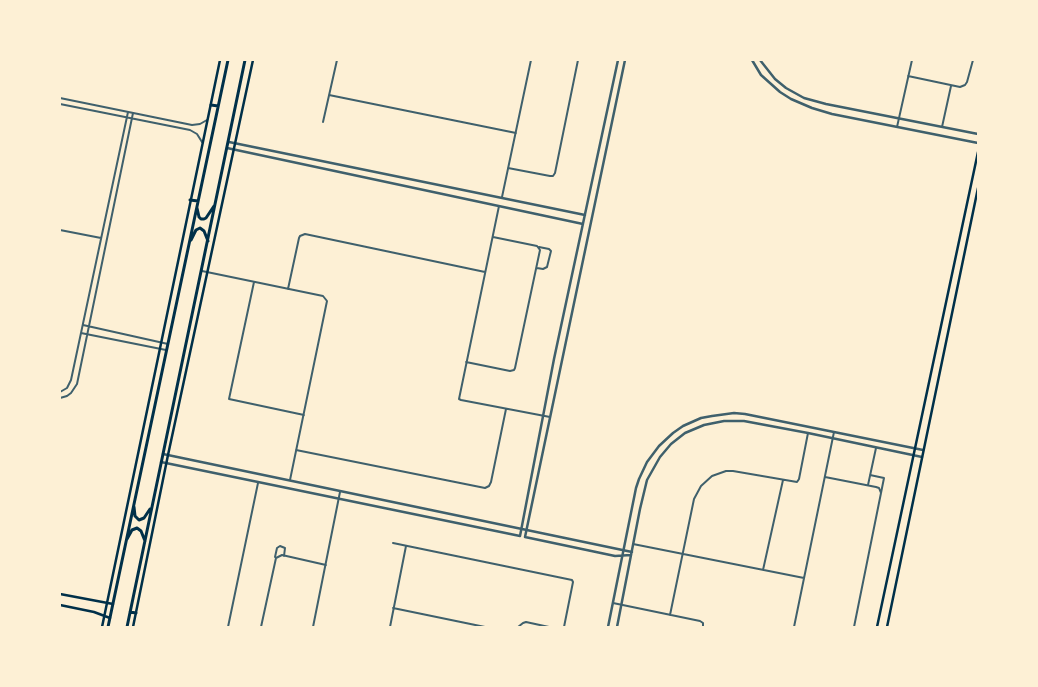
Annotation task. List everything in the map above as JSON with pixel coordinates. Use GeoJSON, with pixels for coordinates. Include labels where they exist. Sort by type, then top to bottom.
{"type":"FeatureCollection","features":[{"type":"Feature","properties":{"kind":"main road"},"geometry":{"type":"LineString","coordinates":[[102,627],[220,60]]}},
{"type":"Feature","properties":{"kind":"main road"},"geometry":{"type":"LineString","coordinates":[[108,627],[228,60]]}},
{"type":"Feature","properties":{"kind":"main road"},"geometry":{"type":"LineString","coordinates":[[127,627],[245,60]]}},
{"type":"Feature","properties":{"kind":"main road"},"geometry":{"type":"LineString","coordinates":[[133,627],[253,60]]}},
{"type":"Feature","properties":{"kind":"main road"},"geometry":{"type":"LineString","coordinates":[[211,104],[218,106]]}},
{"type":"Feature","properties":{"kind":"main road"},"geometry":{"type":"LineString","coordinates":[[878,627],[978,152]]}},
{"type":"Feature","properties":{"kind":"main road"},"geometry":{"type":"LineString","coordinates":[[887,627],[978,188]]}},
{"type":"Feature","properties":{"kind":"main road"},"geometry":{"type":"LineString","coordinates":[[190,200],[197,203]]}},
{"type":"Feature","properties":{"kind":"main road"},"geometry":{"type":"LineString","coordinates":[[197,203],[199,217],[202,220],[206,218],[215,205]]}},
{"type":"Feature","properties":{"kind":"main road"},"geometry":{"type":"LineString","coordinates":[[188,245],[198,228],[204,231],[208,242]]}},
{"type":"Feature","properties":{"kind":"main road"},"geometry":{"type":"LineString","coordinates":[[958,246],[965,248]]}},
{"type":"Feature","properties":{"kind":"main road"},"geometry":{"type":"LineString","coordinates":[[138,452],[145,453]]}},
{"type":"Feature","properties":{"kind":"main road"},"geometry":{"type":"LineString","coordinates":[[134,504],[135,516],[139,520],[144,518],[152,508]]}},
{"type":"Feature","properties":{"kind":"main road"},"geometry":{"type":"LineString","coordinates":[[126,542],[132,530],[137,528],[141,531],[145,542]]}},
{"type":"Feature","properties":{"kind":"main road"},"geometry":{"type":"LineString","coordinates":[[60,594],[113,604]]}},
{"type":"Feature","properties":{"kind":"main road"},"geometry":{"type":"LineString","coordinates":[[60,605],[94,612],[110,618]]}},
{"type":"Feature","properties":{"kind":"main road"},"geometry":{"type":"LineString","coordinates":[[130,612],[136,613]]}},
{"type":"Feature","properties":{"kind":"street"},"geometry":{"type":"LineString","coordinates":[[323,122],[336,60]]}},
{"type":"Feature","properties":{"kind":"street"},"geometry":{"type":"LineString","coordinates":[[502,198],[531,60]]}},
{"type":"Feature","properties":{"kind":"street"},"geometry":{"type":"LineString","coordinates":[[508,168],[550,176],[555,174],[578,60]]}},
{"type":"Feature","properties":{"kind":"street"},"geometry":{"type":"LineString","coordinates":[[520,536],[543,416],[618,60]]}},
{"type":"Feature","properties":{"kind":"street"},"geometry":{"type":"LineString","coordinates":[[525,537],[625,60]]}},
{"type":"Feature","properties":{"kind":"street"},"geometry":{"type":"LineString","coordinates":[[752,60],[761,75],[771,85],[801,104],[832,114],[978,143]]}},
{"type":"Feature","properties":{"kind":"street"},"geometry":{"type":"LineString","coordinates":[[760,60],[780,84],[804,98],[978,134]]}},
{"type":"Feature","properties":{"kind":"street"},"geometry":{"type":"LineString","coordinates":[[897,127],[912,60]]}},
{"type":"Feature","properties":{"kind":"street"},"geometry":{"type":"LineString","coordinates":[[908,76],[960,87],[967,82],[973,60]]}},
{"type":"Feature","properties":{"kind":"street"},"geometry":{"type":"LineString","coordinates":[[942,127],[951,86]]}},
{"type":"Feature","properties":{"kind":"street"},"geometry":{"type":"LineString","coordinates":[[329,95],[516,133]]}},
{"type":"Feature","properties":{"kind":"street"},"geometry":{"type":"LineString","coordinates":[[60,98],[192,125],[202,123],[208,118]]}},
{"type":"Feature","properties":{"kind":"street"},"geometry":{"type":"LineString","coordinates":[[60,104],[190,130],[199,136],[203,143]]}},
{"type":"Feature","properties":{"kind":"street"},"geometry":{"type":"LineString","coordinates":[[60,392],[70,382],[128,112]]}},
{"type":"Feature","properties":{"kind":"street"},"geometry":{"type":"LineString","coordinates":[[60,398],[69,395],[76,387],[133,113]]}},
{"type":"Feature","properties":{"kind":"street"},"geometry":{"type":"LineString","coordinates":[[228,142],[585,215]]}},
{"type":"Feature","properties":{"kind":"street"},"geometry":{"type":"LineString","coordinates":[[227,148],[583,224]]}},
{"type":"Feature","properties":{"kind":"street"},"geometry":{"type":"LineString","coordinates":[[499,206],[460,399],[550,417]]}},
{"type":"Feature","properties":{"kind":"street"},"geometry":{"type":"LineString","coordinates":[[105,216],[112,218]]}},
{"type":"Feature","properties":{"kind":"street"},"geometry":{"type":"LineString","coordinates":[[60,230],[101,238]]}},
{"type":"Feature","properties":{"kind":"street"},"geometry":{"type":"LineString","coordinates":[[288,289],[299,238],[302,234],[485,272]]}},
{"type":"Feature","properties":{"kind":"street"},"geometry":{"type":"LineString","coordinates":[[492,237],[549,248],[551,251],[548,265],[543,269],[536,268]]}},
{"type":"Feature","properties":{"kind":"street"},"geometry":{"type":"LineString","coordinates":[[466,362],[510,371],[514,370],[540,250],[537,246]]}},
{"type":"Feature","properties":{"kind":"street"},"geometry":{"type":"LineString","coordinates":[[202,271],[323,296],[328,303],[290,480]]}},
{"type":"Feature","properties":{"kind":"street"},"geometry":{"type":"LineString","coordinates":[[254,282],[228,398],[230,400],[304,415]]}},
{"type":"Feature","properties":{"kind":"street"},"geometry":{"type":"LineString","coordinates":[[82,325],[168,344]]}},
{"type":"Feature","properties":{"kind":"street"},"geometry":{"type":"LineString","coordinates":[[81,332],[166,350]]}},
{"type":"Feature","properties":{"kind":"street"},"geometry":{"type":"LineString","coordinates":[[296,450],[485,488],[491,482],[506,409]]}},
{"type":"Feature","properties":{"kind":"street"},"geometry":{"type":"LineString","coordinates":[[608,627],[639,479],[647,462],[659,446],[683,426],[701,418],[717,415],[755,416],[923,450]]}},
{"type":"Feature","properties":{"kind":"street"},"geometry":{"type":"LineString","coordinates":[[754,422],[755,416]]}},
{"type":"Feature","properties":{"kind":"street"},"geometry":{"type":"LineString","coordinates":[[617,627],[644,488],[655,464],[671,444],[689,431],[714,422],[734,420],[754,422],[922,457]]}},
{"type":"Feature","properties":{"kind":"street"},"geometry":{"type":"LineString","coordinates":[[794,627],[834,432]]}},
{"type":"Feature","properties":{"kind":"street"},"geometry":{"type":"LineString","coordinates":[[670,615],[694,499],[701,486],[706,480],[719,473],[733,471],[796,482],[798,481],[808,433]]}},
{"type":"Feature","properties":{"kind":"street"},"geometry":{"type":"LineString","coordinates":[[868,485],[876,448]]}},
{"type":"Feature","properties":{"kind":"street"},"geometry":{"type":"LineString","coordinates":[[163,454],[623,550],[631,554]]}},
{"type":"Feature","properties":{"kind":"street"},"geometry":{"type":"LineString","coordinates":[[161,462],[615,556],[631,554]]}},
{"type":"Feature","properties":{"kind":"street"},"geometry":{"type":"LineString","coordinates":[[854,627],[884,478],[870,474]]}},
{"type":"Feature","properties":{"kind":"street"},"geometry":{"type":"LineString","coordinates":[[825,477],[876,487],[881,493]]}},
{"type":"Feature","properties":{"kind":"street"},"geometry":{"type":"LineString","coordinates":[[763,570],[783,480]]}},
{"type":"Feature","properties":{"kind":"street"},"geometry":{"type":"LineString","coordinates":[[228,627],[258,482]]}},
{"type":"Feature","properties":{"kind":"street"},"geometry":{"type":"LineString","coordinates":[[313,627],[341,491]]}},
{"type":"Feature","properties":{"kind":"street"},"geometry":{"type":"LineString","coordinates":[[394,544],[572,580],[564,627]]}},
{"type":"Feature","properties":{"kind":"street"},"geometry":{"type":"LineString","coordinates":[[633,544],[804,578]]}},
{"type":"Feature","properties":{"kind":"street"},"geometry":{"type":"LineString","coordinates":[[390,627],[406,546]]}},
{"type":"Feature","properties":{"kind":"street"},"geometry":{"type":"LineString","coordinates":[[261,627],[277,548],[286,548],[284,556]]}},
{"type":"Feature","properties":{"kind":"street"},"geometry":{"type":"LineString","coordinates":[[275,560],[278,556],[284,556],[326,565]]}},
{"type":"Feature","properties":{"kind":"street"},"geometry":{"type":"LineString","coordinates":[[613,603],[700,620],[703,623],[703,627]]}},
{"type":"Feature","properties":{"kind":"street"},"geometry":{"type":"LineString","coordinates":[[393,608],[485,627]]}},
{"type":"Feature","properties":{"kind":"street"},"geometry":{"type":"LineString","coordinates":[[518,627],[526,622],[549,627]]}}]}
